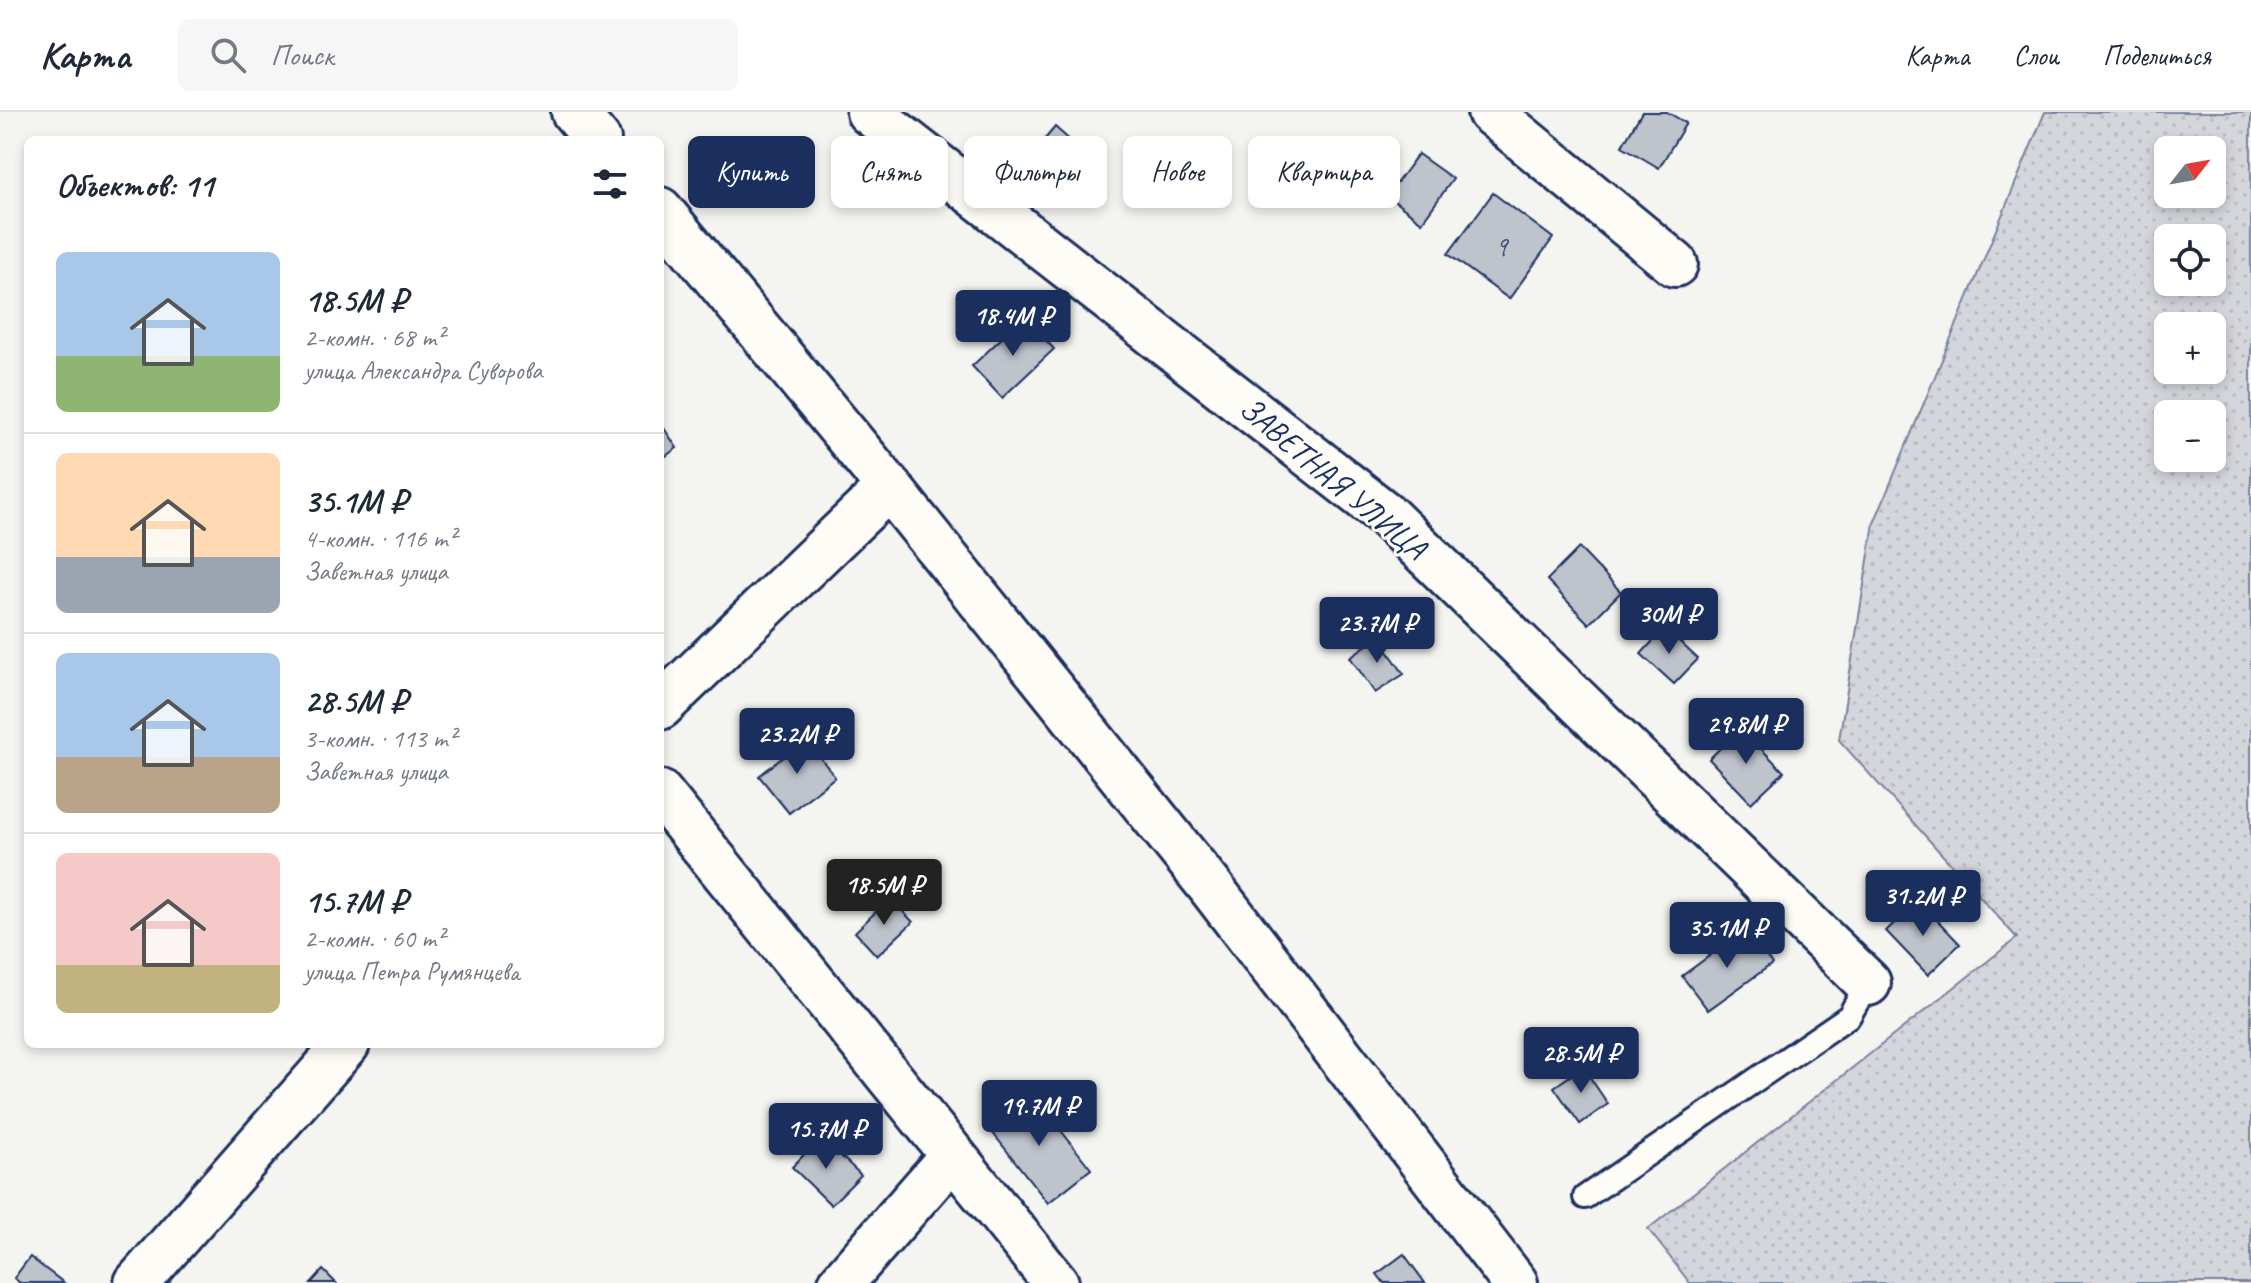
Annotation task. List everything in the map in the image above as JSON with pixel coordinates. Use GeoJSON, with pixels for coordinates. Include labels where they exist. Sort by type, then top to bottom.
{"type":"FeatureCollection","features":[{"type":"Feature","properties":{"kind":"street"},"geometry":{"type":"LineString","coordinates":[[574,112],[595,136]]}},
{"type":"Feature","properties":{"kind":"street","name":"ЗАВЕТНАЯ УЛИЦА"},"geometry":{"type":"LineString","coordinates":[[869,112],[1385,514],[1868,983]]}},
{"type":"Feature","properties":{"kind":"street"},"geometry":{"type":"LineString","coordinates":[[1490,112],[1675,264]]}},
{"type":"Feature","properties":{"kind":"street"},"geometry":{"type":"LineString","coordinates":[[664,215],[889,487],[1209,885],[1515,1283]]}},
{"type":"Feature","properties":{"kind":"street"},"geometry":{"type":"LineString","coordinates":[[664,703],[889,487]]}},
{"type":"Feature","properties":{"kind":"street"},"geometry":{"type":"LineString","coordinates":[[664,798],[1056,1283]]}},
{"type":"Feature","properties":{"kind":"street"},"geometry":{"type":"LineString","coordinates":[[137,1283],[343,1048]]}},
{"type":"Feature","properties":{"kind":"street"},"geometry":{"type":"LineString","coordinates":[[841,1283],[952,1156]]}},
{"type":"Feature","properties":{"kind":"lane"},"geometry":{"type":"LineString","coordinates":[[1585,1197],[1849,1016],[1868,983]]}},
{"type":"Feature","properties":{"kind":"shaded area"},"geometry":{"type":"Polygon","coordinates":[[[2045,112],[2251,112],[2251,1283],[1690,1283],[1648,1229],[2017,938],[1839,740],[1874,523],[2045,112]]]}},
{"type":"Feature","properties":{"kind":"building"},"geometry":{"type":"Polygon","coordinates":[[[1642,112],[1667,112],[1686,123],[1659,168],[1622,146],[1642,112]]]}},
{"type":"Feature","properties":{"kind":"building"},"geometry":{"type":"Polygon","coordinates":[[[1055,127],[1065,136],[1048,136],[1055,127]]]}},
{"type":"Feature","properties":{"kind":"building"},"geometry":{"type":"Polygon","coordinates":[[[1418,154],[1453,179],[1422,222],[1400,206],[1400,178],[1418,154]]]}},
{"type":"Feature","properties":{"kind":"building"},"geometry":{"type":"Polygon","coordinates":[[[1493,193],[1553,238],[1509,299],[1448,254],[1493,193]]]}},
{"type":"Feature","properties":{"kind":"building"},"geometry":{"type":"Polygon","coordinates":[[[1024,317],[1054,349],[1002,398],[972,366],[1024,317]]]}},
{"type":"Feature","properties":{"kind":"building"},"geometry":{"type":"Polygon","coordinates":[[[664,428],[677,448],[664,457],[664,428]]]}},
{"type":"Feature","properties":{"kind":"building"},"geometry":{"type":"Polygon","coordinates":[[[1579,548],[1621,592],[1589,624],[1547,580],[1579,548]]]}},
{"type":"Feature","properties":{"kind":"building"},"geometry":{"type":"Polygon","coordinates":[[[1665,628],[1698,659],[1674,684],[1641,654],[1665,628]]]}},
{"type":"Feature","properties":{"kind":"building"},"geometry":{"type":"Polygon","coordinates":[[[1378,637],[1404,674],[1375,693],[1350,657],[1378,637]]]}},
{"type":"Feature","properties":{"kind":"building"},"geometry":{"type":"Polygon","coordinates":[[[1741,728],[1784,772],[1751,803],[1709,759],[1741,728]]]}},
{"type":"Feature","properties":{"kind":"building"},"geometry":{"type":"Polygon","coordinates":[[[806,739],[835,777],[789,813],[759,776],[806,739]]]}},
{"type":"Feature","properties":{"kind":"building"},"geometry":{"type":"Polygon","coordinates":[[[890,898],[913,922],[877,956],[855,932],[890,898]]]}},
{"type":"Feature","properties":{"kind":"building"},"geometry":{"type":"Polygon","coordinates":[[[1918,900],[1960,944],[1928,975],[1886,931],[1918,900]]]}},
{"type":"Feature","properties":{"kind":"building"},"geometry":{"type":"Polygon","coordinates":[[[1746,929],[1772,964],[1708,1010],[1682,976],[1746,929]]]}},
{"type":"Feature","properties":{"kind":"building"},"geometry":{"type":"Polygon","coordinates":[[[1583,1067],[1608,1104],[1580,1124],[1554,1087],[1583,1067]]]}},
{"type":"Feature","properties":{"kind":"building"},"geometry":{"type":"Polygon","coordinates":[[[1031,1092],[1091,1169],[1048,1203],[988,1127],[1031,1092]]]}},
{"type":"Feature","properties":{"kind":"building"},"geometry":{"type":"Polygon","coordinates":[[[821,1137],[861,1175],[831,1205],[792,1167],[821,1137]]]}},
{"type":"Feature","properties":{"kind":"building"},"geometry":{"type":"Polygon","coordinates":[[[1404,1254],[1425,1283],[1384,1283],[1377,1274],[1404,1254]]]}},
{"type":"Feature","properties":{"kind":"building"},"geometry":{"type":"Polygon","coordinates":[[[30,1257],[64,1283],[20,1283],[14,1278],[30,1257]]]}},
{"type":"Feature","properties":{"kind":"building"},"geometry":{"type":"Polygon","coordinates":[[[323,1270],[336,1283],[311,1283],[323,1270]]]}}]}
